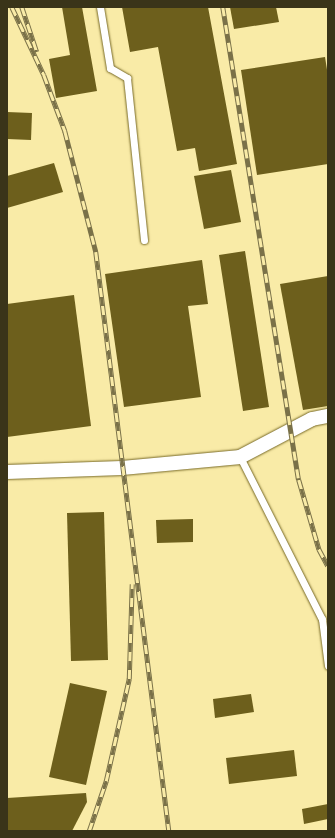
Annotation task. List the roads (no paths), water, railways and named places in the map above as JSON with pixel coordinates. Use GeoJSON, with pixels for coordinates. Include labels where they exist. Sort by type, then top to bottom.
{"type":"FeatureCollection","features":[{"type":"Feature","properties":{"kind":"street"},"geometry":{"type":"LineString","coordinates":[[7,472],[122,468],[240,457],[312,419],[328,416]]}},
{"type":"Feature","properties":{"kind":"lane"},"geometry":{"type":"LineString","coordinates":[[100,7],[110,68],[127,78],[144,240]]}},
{"type":"Feature","properties":{"kind":"lane"},"geometry":{"type":"LineString","coordinates":[[240,457],[322,618],[328,666]]}},
{"type":"Feature","properties":{"kind":"railway"},"geometry":{"type":"LineString","coordinates":[[12,7],[44,75],[65,131],[96,252],[169,831]]}},
{"type":"Feature","properties":{"kind":"railway"},"geometry":{"type":"LineString","coordinates":[[22,7],[37,52]]}},
{"type":"Feature","properties":{"kind":"railway"},"geometry":{"type":"LineString","coordinates":[[223,7],[299,480],[319,549],[328,566]]}},
{"type":"Feature","properties":{"kind":"railway"},"geometry":{"type":"LineString","coordinates":[[89,831],[106,781],[129,679],[132,584]]}}]}
